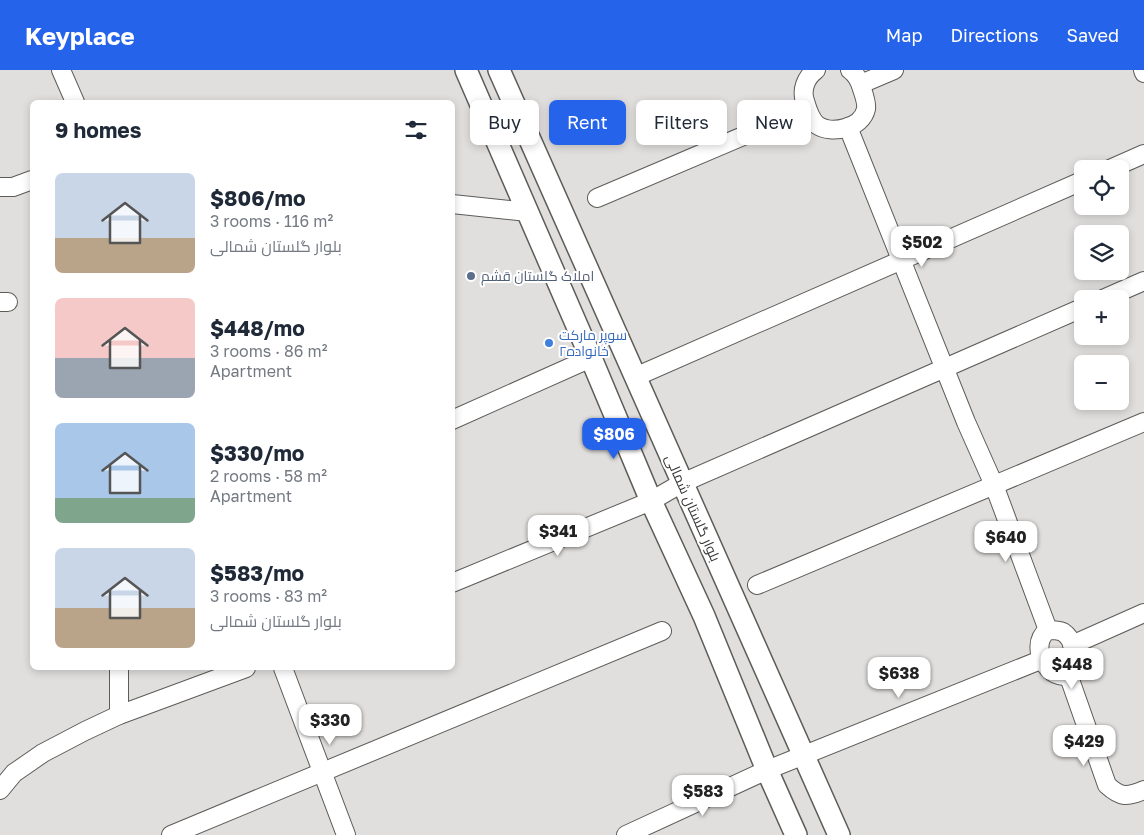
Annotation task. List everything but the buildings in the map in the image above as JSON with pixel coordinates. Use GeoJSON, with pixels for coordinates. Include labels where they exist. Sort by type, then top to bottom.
{"type":"FeatureCollection","features":[{"type":"Feature","properties":{"kind":"street"},"geometry":{"type":"LineString","coordinates":[[61,70],[73,100]]}},
{"type":"Feature","properties":{"kind":"street"},"geometry":{"type":"LineString","coordinates":[[466,70],[651,501],[704,616],[767,770],[796,835]]}},
{"type":"Feature","properties":{"kind":"street","name":"بلوار گلستان شمالی"},"geometry":{"type":"LineString","coordinates":[[499,70],[840,835]]}},
{"type":"Feature","properties":{"kind":"street"},"geometry":{"type":"LineString","coordinates":[[804,100],[803,94],[805,83],[811,73],[816,70]]}},
{"type":"Feature","properties":{"kind":"street"},"geometry":{"type":"LineString","coordinates":[[811,117],[815,124],[825,129],[838,130],[848,127],[860,119],[866,108],[861,84],[850,70]]}},
{"type":"Feature","properties":{"kind":"street"},"geometry":{"type":"LineString","coordinates":[[861,84],[894,70]]}},
{"type":"Feature","properties":{"kind":"street"},"geometry":{"type":"LineString","coordinates":[[848,127],[966,422],[994,485],[1048,630]]}},
{"type":"Feature","properties":{"kind":"street"},"geometry":{"type":"LineString","coordinates":[[597,198],[737,139]]}},
{"type":"Feature","properties":{"kind":"street"},"geometry":{"type":"LineString","coordinates":[[1129,161],[1144,154]]}},
{"type":"Feature","properties":{"kind":"street"},"geometry":{"type":"LineString","coordinates":[[513,178],[541,165]]}},
{"type":"Feature","properties":{"kind":"street"},"geometry":{"type":"LineString","coordinates":[[6,187],[30,181]]}},
{"type":"Feature","properties":{"kind":"street"},"geometry":{"type":"LineString","coordinates":[[635,377],[1074,184]]}},
{"type":"Feature","properties":{"kind":"street"},"geometry":{"type":"LineString","coordinates":[[455,204],[528,212]]}},
{"type":"Feature","properties":{"kind":"street"},"geometry":{"type":"LineString","coordinates":[[1122,290],[1144,280]]}},
{"type":"Feature","properties":{"kind":"street"},"geometry":{"type":"LineString","coordinates":[[455,582],[651,501],[682,484],[1074,311]]}},
{"type":"Feature","properties":{"kind":"street"},"geometry":{"type":"LineString","coordinates":[[455,419],[591,358]]}},
{"type":"Feature","properties":{"kind":"street"},"geometry":{"type":"LineString","coordinates":[[757,585],[1144,422]]}},
{"type":"Feature","properties":{"kind":"street"},"geometry":{"type":"LineString","coordinates":[[1072,645],[1144,614]]}},
{"type":"Feature","properties":{"kind":"street"},"geometry":{"type":"LineString","coordinates":[[1048,630],[1061,631],[1072,645],[1077,663],[1074,670],[1068,674],[1054,674],[1048,669],[1038,647],[1042,634],[1048,630]]}},
{"type":"Feature","properties":{"kind":"street"},"geometry":{"type":"LineString","coordinates":[[171,835],[662,631]]}},
{"type":"Feature","properties":{"kind":"street"},"geometry":{"type":"LineString","coordinates":[[626,835],[767,770],[1043,659]]}},
{"type":"Feature","properties":{"kind":"street"},"geometry":{"type":"LineString","coordinates":[[119,670],[119,715]]}},
{"type":"Feature","properties":{"kind":"street"},"geometry":{"type":"LineString","coordinates":[[0,790],[14,773],[43,753],[84,730],[241,670]]}},
{"type":"Feature","properties":{"kind":"street"},"geometry":{"type":"LineString","coordinates":[[284,670],[346,835]]}},
{"type":"Feature","properties":{"kind":"street"},"geometry":{"type":"LineString","coordinates":[[1068,674],[1107,785],[1117,794],[1132,795],[1144,790]]}},
{"type":"Feature","properties":{"kind":"place","name":"املاک گلستان قشم"},"geometry":{"type":"Point","coordinates":[471,276]}},
{"type":"Feature","properties":{"kind":"place","name":"سوپر ماركت خانواده٢"},"geometry":{"type":"Point","coordinates":[549,343]}}]}
